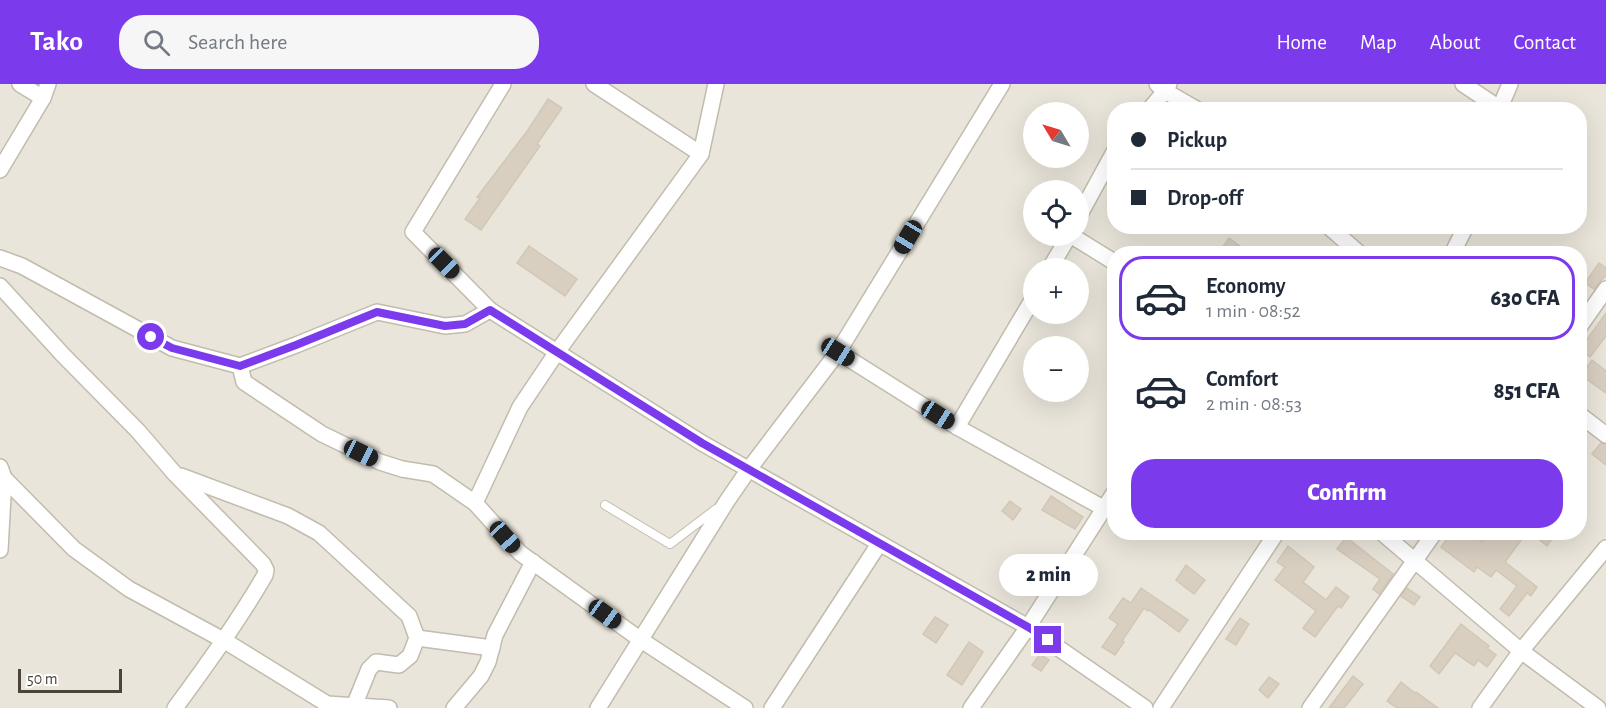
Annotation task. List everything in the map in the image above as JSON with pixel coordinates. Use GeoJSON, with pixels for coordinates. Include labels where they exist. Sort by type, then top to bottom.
{"type":"FeatureCollection","features":[{"type":"Feature","properties":{"kind":"street"},"geometry":{"type":"LineString","coordinates":[[0,170],[45,91],[20,84]]}},
{"type":"Feature","properties":{"kind":"street"},"geometry":{"type":"LineString","coordinates":[[502,84],[413,232],[490,310],[702,443],[1028,627],[1145,708]]}},
{"type":"Feature","properties":{"kind":"street"},"geometry":{"type":"LineString","coordinates":[[594,84],[701,154]]}},
{"type":"Feature","properties":{"kind":"street"},"geometry":{"type":"LineString","coordinates":[[475,502],[520,407],[557,352],[701,154],[716,84]]}},
{"type":"Feature","properties":{"kind":"street"},"geometry":{"type":"LineString","coordinates":[[598,708],[727,501],[838,352],[1002,84]]}},
{"type":"Feature","properties":{"kind":"street"},"geometry":{"type":"LineString","coordinates":[[1463,84],[1489,102]]}},
{"type":"Feature","properties":{"kind":"street"},"geometry":{"type":"LineString","coordinates":[[1502,102],[1510,84]]}},
{"type":"Feature","properties":{"kind":"street"},"geometry":{"type":"LineString","coordinates":[[1154,102],[1164,86],[1187,102]]}},
{"type":"Feature","properties":{"kind":"street"},"geometry":{"type":"LineString","coordinates":[[1089,198],[1107,165]]}},
{"type":"Feature","properties":{"kind":"street"},"geometry":{"type":"LineString","coordinates":[[1337,234],[1351,246]]}},
{"type":"Feature","properties":{"kind":"street"},"geometry":{"type":"LineString","coordinates":[[1088,246],[1107,258]]}},
{"type":"Feature","properties":{"kind":"street"},"geometry":{"type":"LineString","coordinates":[[0,258],[22,266],[172,348],[240,366],[377,312],[445,326],[465,324],[490,310]]}},
{"type":"Feature","properties":{"kind":"street"},"geometry":{"type":"LineString","coordinates":[[0,286],[63,355],[138,431],[175,474],[249,549],[266,570],[256,592],[225,641],[175,708]]}},
{"type":"Feature","properties":{"kind":"street"},"geometry":{"type":"LineString","coordinates":[[1587,316],[1606,289]]}},
{"type":"Feature","properties":{"kind":"street"},"geometry":{"type":"LineString","coordinates":[[957,427],[1023,316]]}},
{"type":"Feature","properties":{"kind":"street"},"geometry":{"type":"LineString","coordinates":[[838,352],[957,427],[1105,508]]}},
{"type":"Feature","properties":{"kind":"street"},"geometry":{"type":"LineString","coordinates":[[240,366],[244,382],[322,434],[381,462],[402,469],[433,474],[475,502],[520,554],[641,640],[746,708]]}},
{"type":"Feature","properties":{"kind":"street"},"geometry":{"type":"LineString","coordinates":[[1587,420],[1606,435]]}},
{"type":"Feature","properties":{"kind":"street"},"geometry":{"type":"LineString","coordinates":[[0,550],[2,473]]}},
{"type":"Feature","properties":{"kind":"street"},"geometry":{"type":"LineString","coordinates":[[2,473],[74,549],[129,589],[225,641],[327,704],[389,708]]}},
{"type":"Feature","properties":{"kind":"street"},"geometry":{"type":"LineString","coordinates":[[175,474],[288,516],[319,533],[409,616],[417,638],[410,656],[399,665],[376,662],[369,669],[354,706]]}},
{"type":"Feature","properties":{"kind":"street"},"geometry":{"type":"LineString","coordinates":[[971,708],[1028,627],[1107,505]]}},
{"type":"Feature","properties":{"kind":"street"},"geometry":{"type":"LineString","coordinates":[[1161,708],[1272,540]]}},
{"type":"Feature","properties":{"kind":"street"},"geometry":{"type":"LineString","coordinates":[[1390,540],[1521,651],[1598,708]]}},
{"type":"Feature","properties":{"kind":"street"},"geometry":{"type":"LineString","coordinates":[[1310,708],[1429,540]]}},
{"type":"Feature","properties":{"kind":"street"},"geometry":{"type":"LineString","coordinates":[[772,708],[879,544]]}},
{"type":"Feature","properties":{"kind":"street"},"geometry":{"type":"LineString","coordinates":[[1480,708],[1521,651],[1606,548]]}},
{"type":"Feature","properties":{"kind":"street"},"geometry":{"type":"LineString","coordinates":[[454,708],[481,676],[488,662],[495,635],[533,562]]}},
{"type":"Feature","properties":{"kind":"street"},"geometry":{"type":"LineString","coordinates":[[417,638],[492,648]]}},
{"type":"Feature","properties":{"kind":"lane"},"geometry":{"type":"LineString","coordinates":[[605,505],[670,544],[727,501]]}},
{"type":"Feature","properties":{"kind":"shaded area"},"geometry":{"type":"Polygon","coordinates":[[[0,84],[1606,84],[1606,708],[0,708],[0,84]]]}},
{"type":"Feature","properties":{"kind":"building"},"geometry":{"type":"Polygon","coordinates":[[[548,99],[562,108],[537,144],[540,146],[481,230],[465,219],[480,198],[477,197],[528,130],[548,99]]]}},
{"type":"Feature","properties":{"kind":"building"},"geometry":{"type":"Polygon","coordinates":[[[1229,238],[1240,246],[1224,246],[1229,238]]]}},
{"type":"Feature","properties":{"kind":"building"},"geometry":{"type":"Polygon","coordinates":[[[529,246],[577,279],[565,296],[517,263],[529,246]]]}},
{"type":"Feature","properties":{"kind":"building"},"geometry":{"type":"Polygon","coordinates":[[[1599,263],[1606,268],[1606,275],[1594,289],[1587,284],[1587,280],[1599,263]]]}},
{"type":"Feature","properties":{"kind":"building"},"geometry":{"type":"Polygon","coordinates":[[[1606,313],[1606,336],[1590,357],[1587,355],[1587,339],[1606,313]]]}},
{"type":"Feature","properties":{"kind":"building"},"geometry":{"type":"Polygon","coordinates":[[[1592,360],[1606,371],[1606,393],[1587,379],[1587,367],[1592,360]]]}},
{"type":"Feature","properties":{"kind":"building"},"geometry":{"type":"Polygon","coordinates":[[[1601,443],[1606,445],[1606,465],[1592,454],[1601,443]]]}},
{"type":"Feature","properties":{"kind":"building"},"geometry":{"type":"Polygon","coordinates":[[[1051,496],[1083,517],[1075,529],[1042,510],[1051,496]]]}},
{"type":"Feature","properties":{"kind":"building"},"geometry":{"type":"Polygon","coordinates":[[[1010,501],[1021,509],[1013,520],[1002,511],[1010,501]]]}},
{"type":"Feature","properties":{"kind":"building"},"geometry":{"type":"Polygon","coordinates":[[[1344,540],[1350,540],[1393,574],[1379,594],[1373,589],[1380,579],[1337,549],[1344,540]]]}},
{"type":"Feature","properties":{"kind":"building"},"geometry":{"type":"Polygon","coordinates":[[[1446,540],[1480,540],[1482,542],[1483,540],[1521,540],[1505,562],[1537,587],[1531,596],[1527,593],[1509,616],[1500,609],[1517,586],[1496,570],[1491,577],[1477,567],[1474,572],[1441,547],[1446,540]]]}},
{"type":"Feature","properties":{"kind":"building"},"geometry":{"type":"Polygon","coordinates":[[[1540,540],[1551,540],[1547,546],[1540,540]]]}},
{"type":"Feature","properties":{"kind":"building"},"geometry":{"type":"Polygon","coordinates":[[[1288,546],[1314,567],[1303,582],[1326,600],[1336,587],[1349,597],[1341,608],[1338,606],[1315,637],[1303,628],[1316,611],[1275,580],[1285,567],[1277,562],[1288,546]]]}},
{"type":"Feature","properties":{"kind":"building"},"geometry":{"type":"Polygon","coordinates":[[[1186,565],[1205,580],[1194,594],[1176,580],[1186,565]]]}},
{"type":"Feature","properties":{"kind":"building"},"geometry":{"type":"Polygon","coordinates":[[[1141,588],[1188,620],[1179,632],[1144,608],[1115,655],[1102,647],[1118,624],[1109,618],[1123,598],[1131,603],[1141,588]]]}},
{"type":"Feature","properties":{"kind":"building"},"geometry":{"type":"Polygon","coordinates":[[[1407,588],[1420,597],[1414,605],[1401,596],[1407,588]]]}},
{"type":"Feature","properties":{"kind":"building"},"geometry":{"type":"Polygon","coordinates":[[[935,617],[948,625],[936,643],[923,634],[935,617]]]}},
{"type":"Feature","properties":{"kind":"building"},"geometry":{"type":"Polygon","coordinates":[[[1240,618],[1249,624],[1236,645],[1226,639],[1240,618]]]}},
{"type":"Feature","properties":{"kind":"building"},"geometry":{"type":"Polygon","coordinates":[[[1461,624],[1489,646],[1487,648],[1496,655],[1487,667],[1478,660],[1474,666],[1455,653],[1439,674],[1430,666],[1461,624]]]}},
{"type":"Feature","properties":{"kind":"building"},"geometry":{"type":"Polygon","coordinates":[[[969,642],[983,652],[962,685],[947,675],[969,642]]]}},
{"type":"Feature","properties":{"kind":"building"},"geometry":{"type":"Polygon","coordinates":[[[1040,654],[1049,660],[1041,671],[1032,665],[1040,654]]]}},
{"type":"Feature","properties":{"kind":"building"},"geometry":{"type":"Polygon","coordinates":[[[1353,676],[1363,684],[1344,708],[1329,708],[1353,676]]]}},
{"type":"Feature","properties":{"kind":"building"},"geometry":{"type":"Polygon","coordinates":[[[1269,677],[1279,684],[1268,698],[1259,690],[1269,677]]]}},
{"type":"Feature","properties":{"kind":"building"},"geometry":{"type":"Polygon","coordinates":[[[1401,682],[1438,708],[1397,708],[1387,701],[1401,682]]]}},
{"type":"Feature","properties":{"kind":"route"},"geometry":{"type":"LineString","coordinates":[[151,337],[172,348],[240,366],[377,312],[445,326],[465,324],[490,310],[702,443],[1048,640]]}}]}
